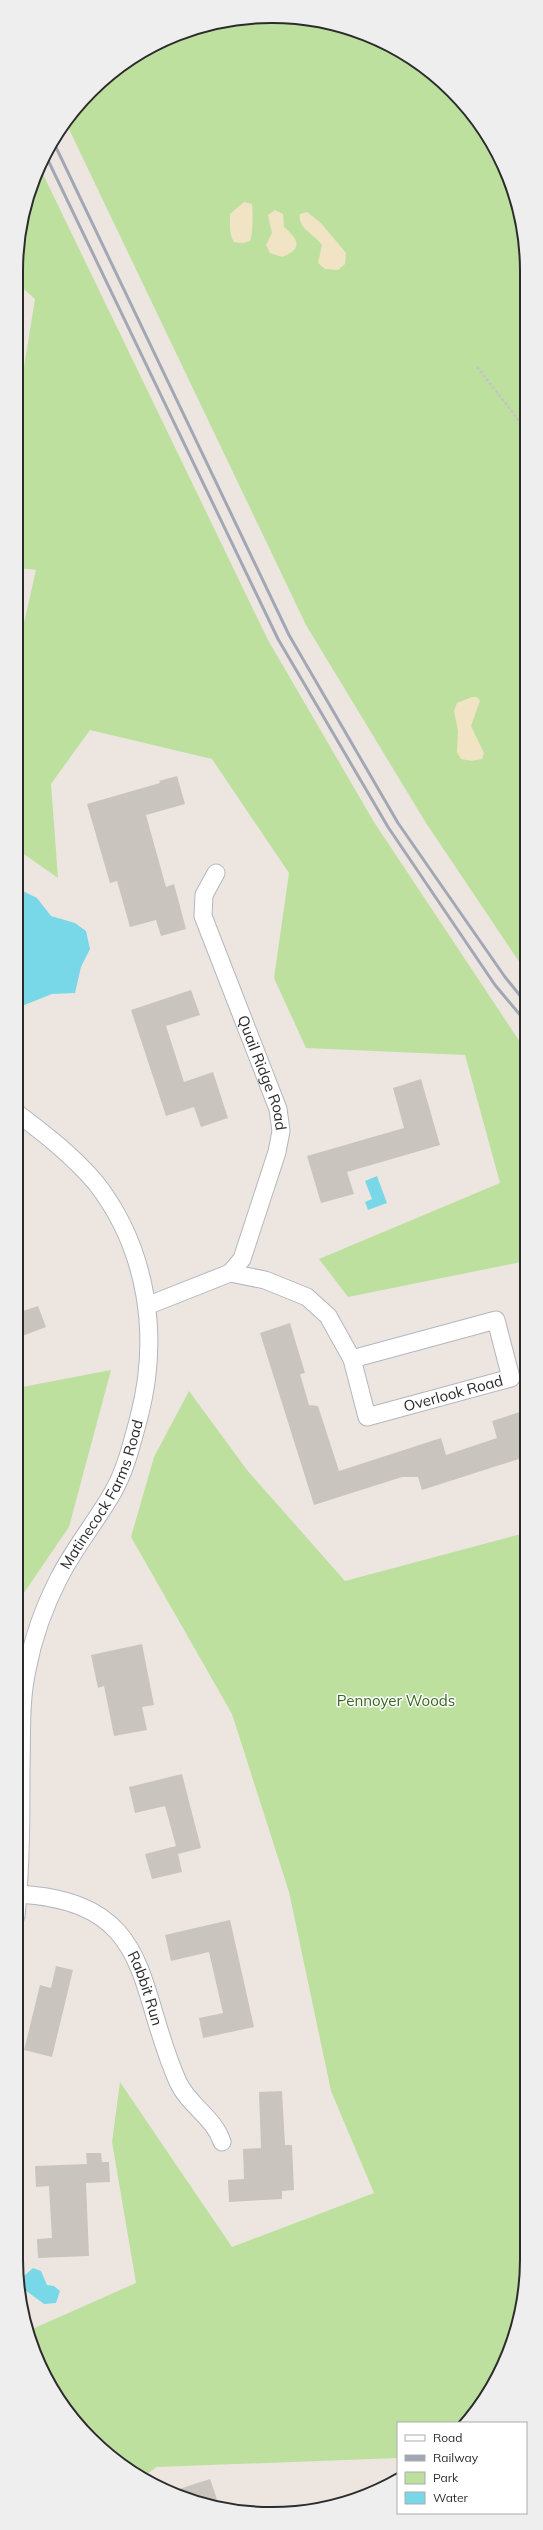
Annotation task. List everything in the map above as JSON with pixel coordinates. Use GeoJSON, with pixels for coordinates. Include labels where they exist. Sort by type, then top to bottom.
{"type":"FeatureCollection","features":[{"type":"Feature","properties":{"kind":"street","name":"Quail Ridge Road"},"geometry":{"type":"LineString","coordinates":[[216,873],[204,895],[203,916],[278,1109],[281,1132],[277,1152],[242,1259],[230,1273]]}},
{"type":"Feature","properties":{"kind":"street","name":"Matinecock Farms Road"},"geometry":{"type":"LineString","coordinates":[[23,1117],[56,1142],[95,1183],[119,1218],[140,1271],[148,1305],[150,1361],[143,1404],[130,1450],[114,1491],[59,1577],[43,1613],[27,1670],[23,1701]]}},
{"type":"Feature","properties":{"kind":"street"},"geometry":{"type":"LineString","coordinates":[[148,1305],[230,1273]]}},
{"type":"Feature","properties":{"kind":"street","name":"Overlook Road"},"geometry":{"type":"LineString","coordinates":[[230,1273],[265,1280],[307,1297],[328,1316],[352,1359],[367,1417],[511,1378],[496,1320],[352,1359]]}},
{"type":"Feature","properties":{"kind":"street","name":"Rabbit Run"},"geometry":{"type":"LineString","coordinates":[[23,1894],[50,1896],[78,1904],[101,1916],[119,1933],[136,1959],[147,1985],[171,2067],[180,2087],[191,2103],[212,2122],[222,2142]]}},
{"type":"Feature","properties":{"kind":"path"},"geometry":{"type":"LineString","coordinates":[[477,367],[520,422]]}},
{"type":"Feature","properties":{"kind":"green space"},"geometry":{"type":"Polygon","coordinates":[[[272,23],[304,25],[336,31],[367,42],[396,56],[410,65],[423,74],[447,96],[469,120],[487,147],[501,176],[512,207],[518,239],[520,272],[520,963],[426,823],[306,625],[68,128],[96,96],[120,74],[147,56],[192,36],[207,31],[239,25],[272,23]]]}},
{"type":"Feature","properties":{"kind":"green space"},"geometry":{"type":"Polygon","coordinates":[[[43,174],[268,640],[374,822],[520,1042],[520,1262],[348,1297],[319,1259],[500,1183],[465,1055],[306,1048],[274,978],[289,873],[212,759],[90,730],[51,784],[58,878],[23,854],[23,627],[36,570],[23,569],[23,373],[35,299],[23,288],[25,239],[31,207],[43,174]]]}},
{"type":"Feature","properties":{"kind":"green space"},"geometry":{"type":"Polygon","coordinates":[[[111,1370],[69,1527],[23,1594],[23,1387],[111,1370]]]}},
{"type":"Feature","properties":{"kind":"green space","name":"Pennoyer Woods"},"geometry":{"type":"Polygon","coordinates":[[[189,1391],[247,1470],[345,1581],[520,1534],[520,2258],[518,2291],[512,2323],[501,2354],[487,2383],[469,2410],[458,2422],[397,2422],[397,2458],[157,2467],[147,2474],[120,2456],[96,2434],[74,2410],[56,2383],[42,2354],[33,2329],[136,2283],[112,2142],[120,2082],[232,2247],[374,2193],[331,2091],[289,1892],[232,1714],[131,1537],[154,1457],[189,1391]]]}},
{"type":"Feature","properties":{"kind":"sand"},"geometry":{"type":"Polygon","coordinates":[[[244,202],[252,204],[253,212],[251,238],[250,241],[243,243],[234,242],[232,239],[230,225],[230,214],[244,202]]]}},
{"type":"Feature","properties":{"kind":"sand"},"geometry":{"type":"Polygon","coordinates":[[[275,210],[283,214],[284,227],[293,236],[296,244],[294,251],[282,257],[270,253],[266,245],[272,233],[268,215],[275,210]]]}},
{"type":"Feature","properties":{"kind":"sand"},"geometry":{"type":"Polygon","coordinates":[[[307,212],[321,223],[346,253],[345,264],[338,270],[325,269],[318,263],[322,245],[307,231],[300,219],[300,214],[307,212]]]}},
{"type":"Feature","properties":{"kind":"sand"},"geometry":{"type":"Polygon","coordinates":[[[472,697],[477,697],[480,701],[471,726],[484,753],[482,759],[472,761],[461,759],[457,752],[458,731],[454,711],[457,703],[472,697]]]}},
{"type":"Feature","properties":{"kind":"water"},"geometry":{"type":"Polygon","coordinates":[[[23,891],[37,898],[51,916],[75,923],[86,931],[90,949],[81,967],[75,993],[52,994],[23,1006],[23,891]]]}},
{"type":"Feature","properties":{"kind":"water"},"geometry":{"type":"Polygon","coordinates":[[[377,1176],[387,1203],[368,1210],[365,1202],[372,1199],[365,1181],[377,1176]]]}},
{"type":"Feature","properties":{"kind":"water"},"geometry":{"type":"Polygon","coordinates":[[[33,2268],[41,2271],[47,2285],[54,2286],[60,2291],[56,2303],[44,2304],[25,2290],[24,2276],[33,2268]]]}},
{"type":"Feature","properties":{"kind":"building"},"geometry":{"type":"Polygon","coordinates":[[[177,776],[185,804],[146,815],[166,887],[174,884],[186,929],[161,936],[156,920],[130,927],[117,881],[110,883],[87,804],[160,783],[159,781],[177,776]]]}},
{"type":"Feature","properties":{"kind":"building"},"geometry":{"type":"Polygon","coordinates":[[[191,990],[200,1015],[166,1026],[184,1082],[213,1072],[228,1118],[201,1127],[194,1107],[166,1116],[131,1010],[191,990]]]}},
{"type":"Feature","properties":{"kind":"building"},"geometry":{"type":"Polygon","coordinates":[[[421,1079],[440,1145],[347,1172],[354,1194],[321,1203],[307,1156],[404,1128],[393,1088],[421,1079]]]}},
{"type":"Feature","properties":{"kind":"building"},"geometry":{"type":"Polygon","coordinates":[[[38,1306],[46,1327],[23,1336],[23,1311],[38,1306]]]}},
{"type":"Feature","properties":{"kind":"building"},"geometry":{"type":"Polygon","coordinates":[[[290,1323],[305,1373],[300,1374],[309,1405],[318,1406],[339,1471],[441,1438],[446,1455],[497,1438],[492,1421],[520,1412],[520,1459],[422,1490],[418,1477],[402,1477],[314,1505],[260,1333],[290,1323]]]}},
{"type":"Feature","properties":{"kind":"building"},"geometry":{"type":"Polygon","coordinates":[[[142,1644],[154,1705],[142,1707],[147,1730],[114,1736],[104,1686],[98,1688],[91,1655],[142,1644]]]}},
{"type":"Feature","properties":{"kind":"building"},"geometry":{"type":"Polygon","coordinates":[[[182,1774],[201,1848],[178,1854],[182,1872],[152,1879],[145,1854],[176,1846],[165,1806],[135,1813],[129,1787],[182,1774]]]}},
{"type":"Feature","properties":{"kind":"building"},"geometry":{"type":"Polygon","coordinates":[[[230,1920],[254,2027],[203,2038],[199,2018],[223,2013],[209,1952],[171,1961],[165,1935],[230,1920]]]}},
{"type":"Feature","properties":{"kind":"building"},"geometry":{"type":"Polygon","coordinates":[[[56,1966],[73,1970],[52,2057],[24,2050],[40,1985],[51,1988],[56,1966]]]}},
{"type":"Feature","properties":{"kind":"building"},"geometry":{"type":"Polygon","coordinates":[[[282,2091],[285,2145],[292,2145],[294,2190],[282,2191],[282,2199],[229,2202],[228,2180],[244,2179],[243,2149],[261,2148],[259,2092],[282,2091]]]}},
{"type":"Feature","properties":{"kind":"building"},"geometry":{"type":"Polygon","coordinates":[[[86,2153],[101,2153],[102,2162],[109,2162],[110,2182],[86,2183],[89,2256],[38,2258],[37,2239],[52,2238],[49,2186],[36,2187],[35,2166],[87,2164],[86,2153]]]}},
{"type":"Feature","properties":{"kind":"building"},"geometry":{"type":"Polygon","coordinates":[[[210,2479],[218,2501],[207,2499],[179,2489],[210,2479]]]}},
{"type":"Feature","properties":{"kind":"railway"},"geometry":{"type":"LineString","coordinates":[[56,147],[289,635],[398,823],[505,977],[520,996]]}},
{"type":"Feature","properties":{"kind":"railway"},"geometry":{"type":"LineString","coordinates":[[49,162],[278,639],[388,827],[495,985],[520,1015]]}}]}
